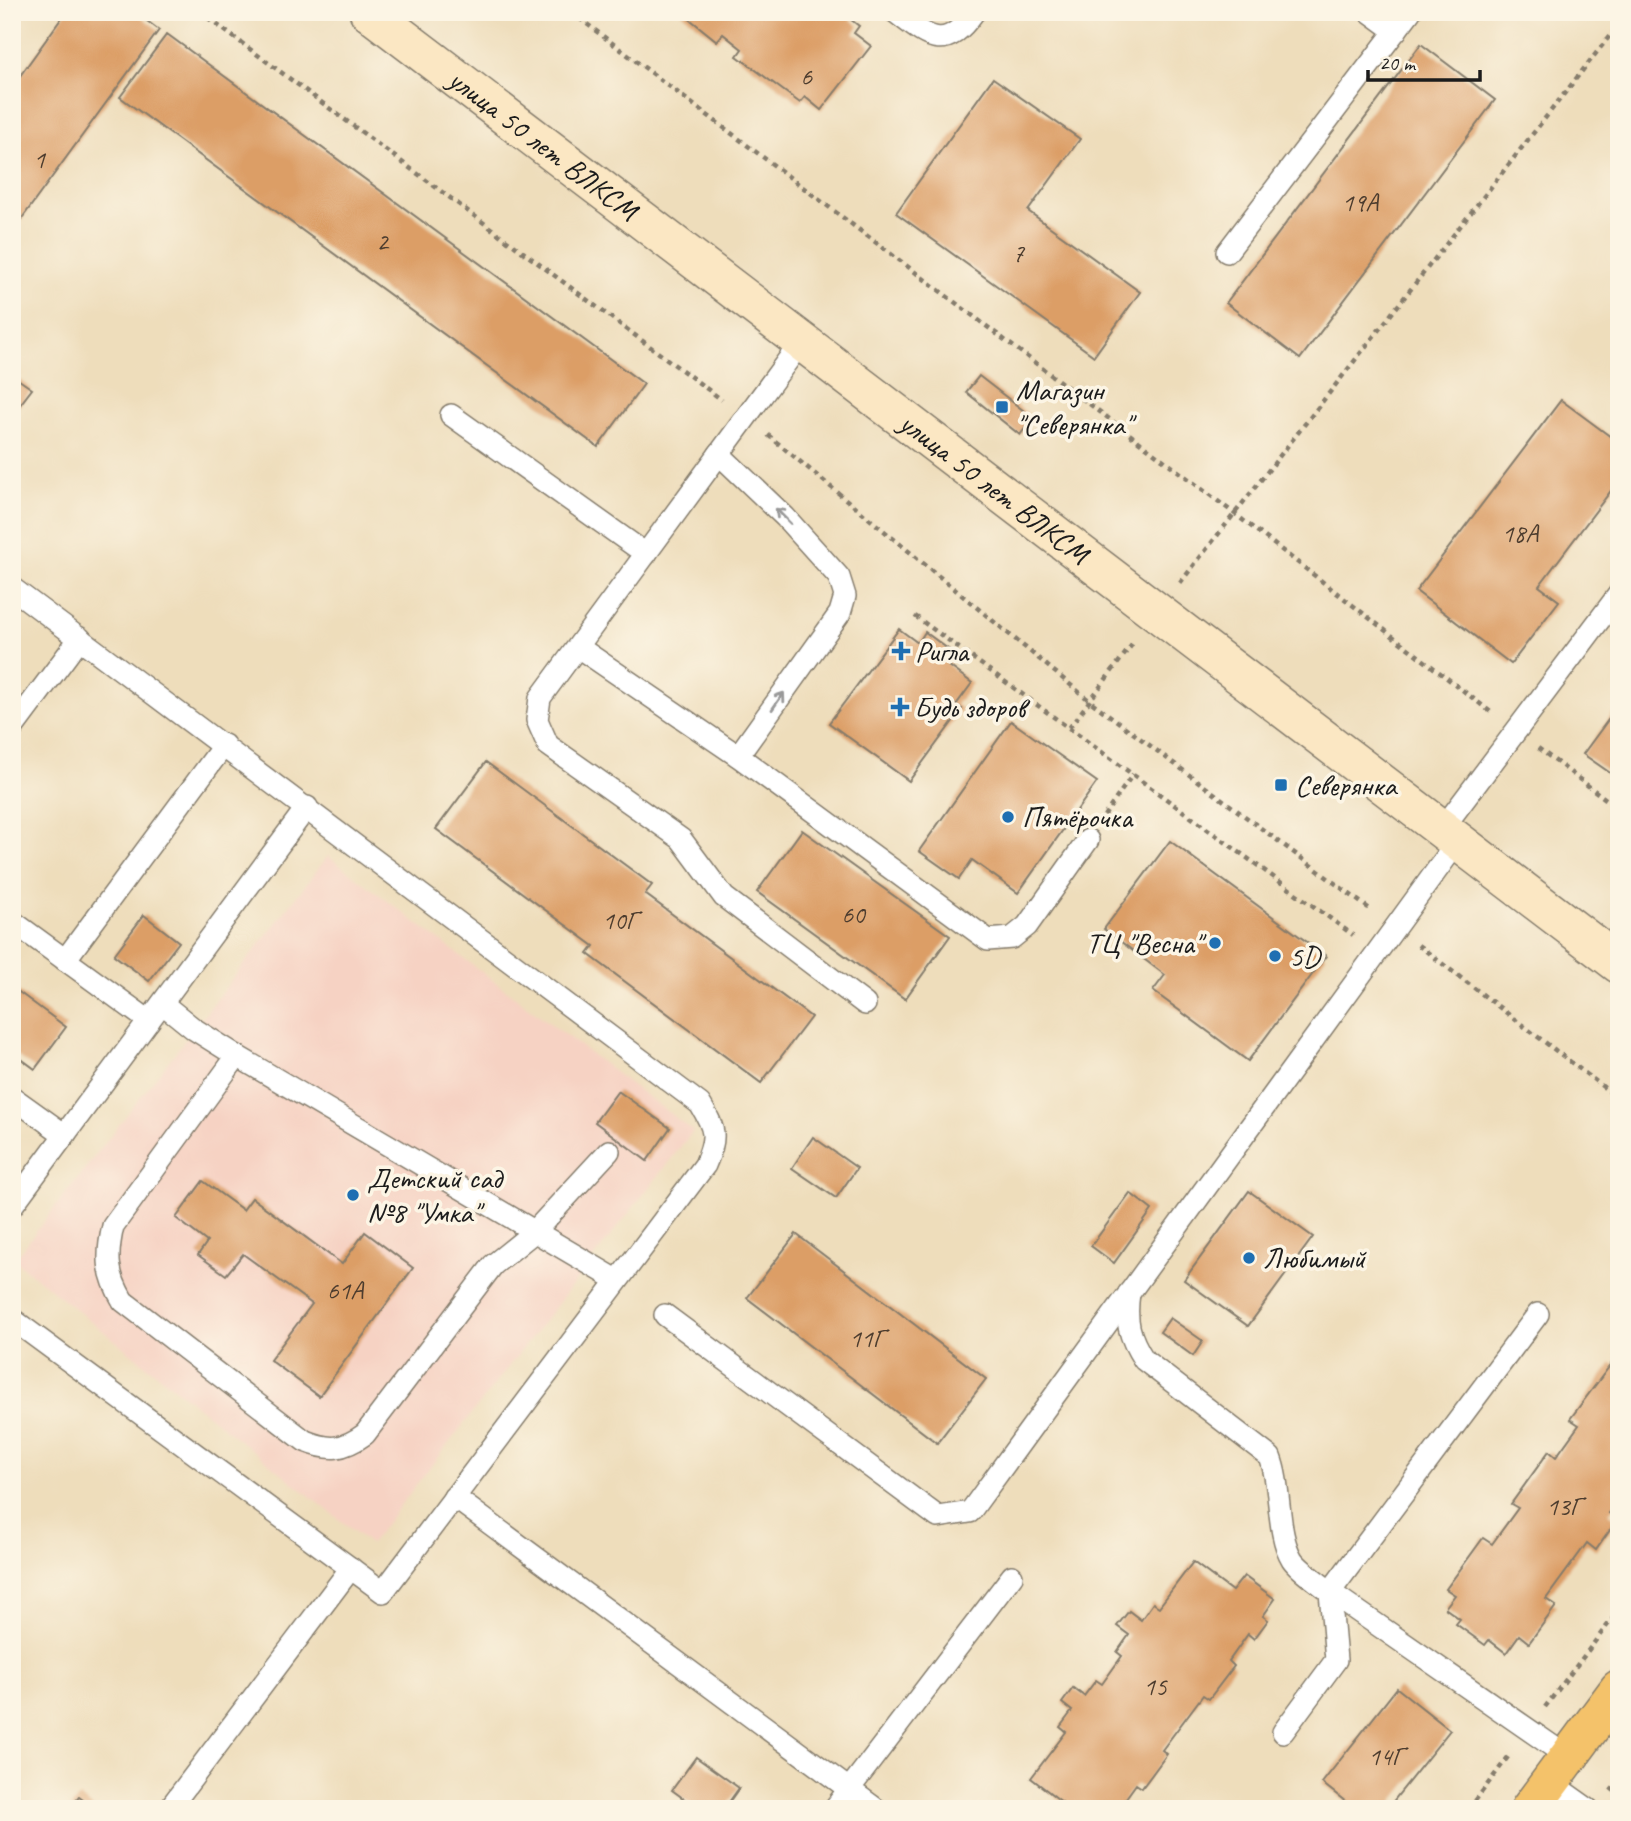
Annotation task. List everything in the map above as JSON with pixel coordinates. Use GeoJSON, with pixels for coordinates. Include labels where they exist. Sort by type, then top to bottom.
{"type":"FeatureCollection","features":[{"type":"Feature","properties":{"kind":"main road","name":"улица 50 лет ВЛКСМ"},"geometry":{"type":"LineString","coordinates":[[375,14],[1619,964]]}},
{"type":"Feature","properties":{"kind":"main road"},"geometry":{"type":"LineString","coordinates":[[1550,1783],[1619,1689]]}},
{"type":"Feature","properties":{"kind":"lane"},"geometry":{"type":"LineString","coordinates":[[895,12],[929,38],[948,39],[962,28],[974,12]]}},
{"type":"Feature","properties":{"kind":"lane"},"geometry":{"type":"LineString","coordinates":[[1370,12],[1396,31]]}},
{"type":"Feature","properties":{"kind":"lane"},"geometry":{"type":"LineString","coordinates":[[1227,252],[1410,12]]}},
{"type":"Feature","properties":{"kind":"lane"},"geometry":{"type":"LineString","coordinates":[[802,341],[541,698],[537,720],[548,745],[681,839],[724,897],[865,1004]]}},
{"type":"Feature","properties":{"kind":"lane"},"geometry":{"type":"LineString","coordinates":[[451,415],[646,554]]}},
{"type":"Feature","properties":{"kind":"lane"},"geometry":{"type":"LineString","coordinates":[[719,454],[785,517],[839,577],[845,596],[840,613],[738,756]]}},
{"type":"Feature","properties":{"kind":"lane"},"geometry":{"type":"LineString","coordinates":[[12,588],[701,1104],[714,1127],[713,1146],[705,1165],[383,1592],[12,1319]]}},
{"type":"Feature","properties":{"kind":"lane"},"geometry":{"type":"LineString","coordinates":[[665,1315],[938,1517],[970,1512],[1395,928],[1516,731],[1619,594]]}},
{"type":"Feature","properties":{"kind":"lane"},"geometry":{"type":"LineString","coordinates":[[12,729],[80,638]]}},
{"type":"Feature","properties":{"kind":"lane"},"geometry":{"type":"LineString","coordinates":[[578,647],[738,756],[988,940],[1012,938],[1027,926],[1088,840]]}},
{"type":"Feature","properties":{"kind":"lane"},"geometry":{"type":"LineString","coordinates":[[65,960],[225,745]]}},
{"type":"Feature","properties":{"kind":"lane"},"geometry":{"type":"LineString","coordinates":[[12,1206],[307,807]]}},
{"type":"Feature","properties":{"kind":"lane"},"geometry":{"type":"LineString","coordinates":[[12,921],[149,1021]]}},
{"type":"Feature","properties":{"kind":"lane"},"geometry":{"type":"LineString","coordinates":[[163,1004],[194,1029],[236,1056],[617,1280]]}},
{"type":"Feature","properties":{"kind":"lane"},"geometry":{"type":"LineString","coordinates":[[236,1056],[113,1226],[107,1253],[110,1278],[123,1301],[305,1441],[327,1450],[348,1446],[365,1434],[493,1265],[534,1232],[609,1151]]}},
{"type":"Feature","properties":{"kind":"lane"},"geometry":{"type":"LineString","coordinates":[[12,1097],[65,1135]]}},
{"type":"Feature","properties":{"kind":"lane"},"geometry":{"type":"LineString","coordinates":[[1129,1292],[1126,1318],[1131,1340],[1144,1360],[1270,1457],[1277,1474],[1286,1542],[1293,1560],[1550,1783],[1588,1809]]}},
{"type":"Feature","properties":{"kind":"lane"},"geometry":{"type":"LineString","coordinates":[[1283,1731],[1336,1660],[1330,1592],[1538,1314]]}},
{"type":"Feature","properties":{"kind":"lane"},"geometry":{"type":"LineString","coordinates":[[454,1497],[876,1809]]}},
{"type":"Feature","properties":{"kind":"lane"},"geometry":{"type":"LineString","coordinates":[[169,1809],[351,1568]]}},
{"type":"Feature","properties":{"kind":"lane"},"geometry":{"type":"LineString","coordinates":[[834,1809],[1012,1576]]}},
{"type":"Feature","properties":{"kind":"path"},"geometry":{"type":"LineString","coordinates":[[200,12],[746,418],[1090,701],[1619,1099]]}},
{"type":"Feature","properties":{"kind":"path"},"geometry":{"type":"LineString","coordinates":[[571,12],[1235,514],[1619,809]]}},
{"type":"Feature","properties":{"kind":"path"},"geometry":{"type":"LineString","coordinates":[[1235,514],[1619,24]]}},
{"type":"Feature","properties":{"kind":"path"},"geometry":{"type":"LineString","coordinates":[[915,616],[1377,952]]}},
{"type":"Feature","properties":{"kind":"path"},"geometry":{"type":"LineString","coordinates":[[1088,840],[1133,774]]}},
{"type":"Feature","properties":{"kind":"shaded area","name":"Детский сад №8 \"Умка\""},"geometry":{"type":"Polygon","coordinates":[[[328,856],[693,1131],[370,1544],[14,1260],[328,856]]]}},
{"type":"Feature","properties":{"kind":"building"},"geometry":{"type":"Polygon","coordinates":[[[66,12],[135,12],[159,30],[12,232],[12,87],[66,12]]]}},
{"type":"Feature","properties":{"kind":"building"},"geometry":{"type":"Polygon","coordinates":[[[681,12],[841,12],[859,26],[854,33],[871,46],[821,110],[805,97],[800,103],[737,56],[742,49],[723,34],[717,41],[681,12]]]}},
{"type":"Feature","properties":{"kind":"building"},"geometry":{"type":"Polygon","coordinates":[[[167,34],[644,384],[598,447],[120,97],[167,34]]]}},
{"type":"Feature","properties":{"kind":"building"},"geometry":{"type":"Polygon","coordinates":[[[1421,44],[1495,100],[1300,359],[1226,303],[1421,44]]]}},
{"type":"Feature","properties":{"kind":"building"},"geometry":{"type":"Polygon","coordinates":[[[993,78],[1080,139],[1028,211],[1140,292],[1094,356],[896,213],[993,78]]]}},
{"type":"Feature","properties":{"kind":"building"},"geometry":{"type":"Polygon","coordinates":[[[12,375],[32,389],[12,415],[12,375]]]}},
{"type":"Feature","properties":{"kind":"building"},"geometry":{"type":"Polygon","coordinates":[[[979,376],[1033,418],[1020,435],[966,392],[979,376]]]}},
{"type":"Feature","properties":{"kind":"building"},"geometry":{"type":"Polygon","coordinates":[[[1561,400],[1619,443],[1619,480],[1539,586],[1559,601],[1511,664],[1416,591],[1561,400]]]}},
{"type":"Feature","properties":{"kind":"building","name":"Будь здоров"},"geometry":{"type":"Polygon","coordinates":[[[899,629],[918,643],[925,632],[956,655],[948,665],[972,683],[956,705],[962,709],[909,781],[829,723],[899,629]]]}},
{"type":"Feature","properties":{"kind":"building"},"geometry":{"type":"Polygon","coordinates":[[[1619,705],[1619,779],[1583,754],[1619,705]]]}},
{"type":"Feature","properties":{"kind":"building","name":"Пятёрочка"},"geometry":{"type":"Polygon","coordinates":[[[1011,721],[1097,782],[1018,893],[972,860],[959,879],[919,851],[1011,721]]]}},
{"type":"Feature","properties":{"kind":"building"},"geometry":{"type":"Polygon","coordinates":[[[486,762],[652,885],[645,894],[811,1017],[761,1083],[588,954],[594,946],[436,829],[486,762]]]}},
{"type":"Feature","properties":{"kind":"building"},"geometry":{"type":"Polygon","coordinates":[[[802,830],[950,936],[905,999],[757,892],[802,830]]]}},
{"type":"Feature","properties":{"kind":"building","name":"ТЦ \"Весна\""},"geometry":{"type":"Polygon","coordinates":[[[1170,841],[1326,956],[1248,1061],[1153,991],[1165,975],[1104,929],[1170,841]]]}},
{"type":"Feature","properties":{"kind":"building"},"geometry":{"type":"Polygon","coordinates":[[[144,915],[179,942],[149,981],[114,955],[144,915]]]}},
{"type":"Feature","properties":{"kind":"building"},"geometry":{"type":"Polygon","coordinates":[[[12,987],[66,1027],[35,1069],[12,1052],[12,987]]]}},
{"type":"Feature","properties":{"kind":"building"},"geometry":{"type":"Polygon","coordinates":[[[618,1091],[670,1128],[647,1161],[595,1122],[618,1091]]]}},
{"type":"Feature","properties":{"kind":"building"},"geometry":{"type":"Polygon","coordinates":[[[813,1137],[857,1168],[836,1198],[792,1168],[813,1137]]]}},
{"type":"Feature","properties":{"kind":"building"},"geometry":{"type":"Polygon","coordinates":[[[203,1181],[243,1210],[252,1198],[342,1264],[365,1232],[413,1268],[319,1396],[270,1360],[312,1304],[243,1254],[226,1275],[198,1255],[207,1242],[176,1218],[203,1181]]]}},
{"type":"Feature","properties":{"kind":"building","name":"Любимый"},"geometry":{"type":"Polygon","coordinates":[[[1249,1191],[1313,1237],[1248,1326],[1184,1280],[1249,1191]]]}},
{"type":"Feature","properties":{"kind":"building"},"geometry":{"type":"Polygon","coordinates":[[[1130,1193],[1152,1210],[1114,1263],[1091,1246],[1130,1193]]]}},
{"type":"Feature","properties":{"kind":"building"},"geometry":{"type":"Polygon","coordinates":[[[796,1234],[986,1379],[937,1443],[747,1298],[796,1234]]]}},
{"type":"Feature","properties":{"kind":"building"},"geometry":{"type":"Polygon","coordinates":[[[1170,1318],[1203,1341],[1193,1356],[1160,1332],[1170,1318]]]}},
{"type":"Feature","properties":{"kind":"building"},"geometry":{"type":"Polygon","coordinates":[[[1612,1363],[1619,1369],[1619,1499],[1609,1513],[1617,1520],[1596,1550],[1587,1543],[1546,1599],[1556,1606],[1529,1643],[1519,1635],[1506,1653],[1489,1640],[1485,1645],[1456,1624],[1460,1619],[1445,1608],[1455,1595],[1446,1589],[1483,1538],[1492,1544],[1518,1508],[1511,1504],[1549,1451],[1556,1457],[1579,1425],[1570,1419],[1612,1363]]]}},
{"type":"Feature","properties":{"kind":"building"},"geometry":{"type":"Polygon","coordinates":[[[1193,1562],[1232,1591],[1244,1576],[1275,1599],[1263,1616],[1268,1620],[1254,1639],[1248,1634],[1229,1661],[1234,1666],[1209,1699],[1203,1695],[1162,1750],[1167,1754],[1142,1788],[1136,1784],[1118,1809],[1071,1809],[1031,1778],[1066,1732],[1060,1727],[1072,1711],[1062,1703],[1073,1688],[1084,1696],[1096,1680],[1102,1684],[1122,1656],[1117,1652],[1129,1635],[1117,1626],[1129,1611],[1141,1620],[1153,1603],[1159,1607],[1193,1562]]]}},
{"type":"Feature","properties":{"kind":"building"},"geometry":{"type":"Polygon","coordinates":[[[1397,1688],[1450,1730],[1387,1809],[1355,1809],[1322,1783],[1397,1688]]]}},
{"type":"Feature","properties":{"kind":"building"},"geometry":{"type":"Polygon","coordinates":[[[696,1757],[739,1788],[724,1809],[698,1809],[672,1790],[696,1757]]]}},
{"type":"Feature","properties":{"kind":"building"},"geometry":{"type":"Polygon","coordinates":[[[79,1797],[95,1809],[70,1809],[79,1797]]]}},
{"type":"Feature","properties":{"kind":"place","name":"Магазин \"Северянка\""},"geometry":{"type":"Point","coordinates":[1002,407]}},
{"type":"Feature","properties":{"kind":"place","name":"Ригла"},"geometry":{"type":"Point","coordinates":[901,651]}},
{"type":"Feature","properties":{"kind":"place","name":"Будь здоров"},"geometry":{"type":"Point","coordinates":[900,707]}},
{"type":"Feature","properties":{"kind":"place","name":"Северянка"},"geometry":{"type":"Point","coordinates":[1281,785]}},
{"type":"Feature","properties":{"kind":"place","name":"Пятёрочка"},"geometry":{"type":"Point","coordinates":[1008,817]}},
{"type":"Feature","properties":{"kind":"place","name":"ТЦ \"Весна\""},"geometry":{"type":"Point","coordinates":[1215,943]}},
{"type":"Feature","properties":{"kind":"place","name":"5D"},"geometry":{"type":"Point","coordinates":[1275,956]}},
{"type":"Feature","properties":{"kind":"place","name":"Детский сад №8 \"Умка\""},"geometry":{"type":"Point","coordinates":[353,1195]}},
{"type":"Feature","properties":{"kind":"place","name":"Любимый"},"geometry":{"type":"Point","coordinates":[1249,1258]}}]}
